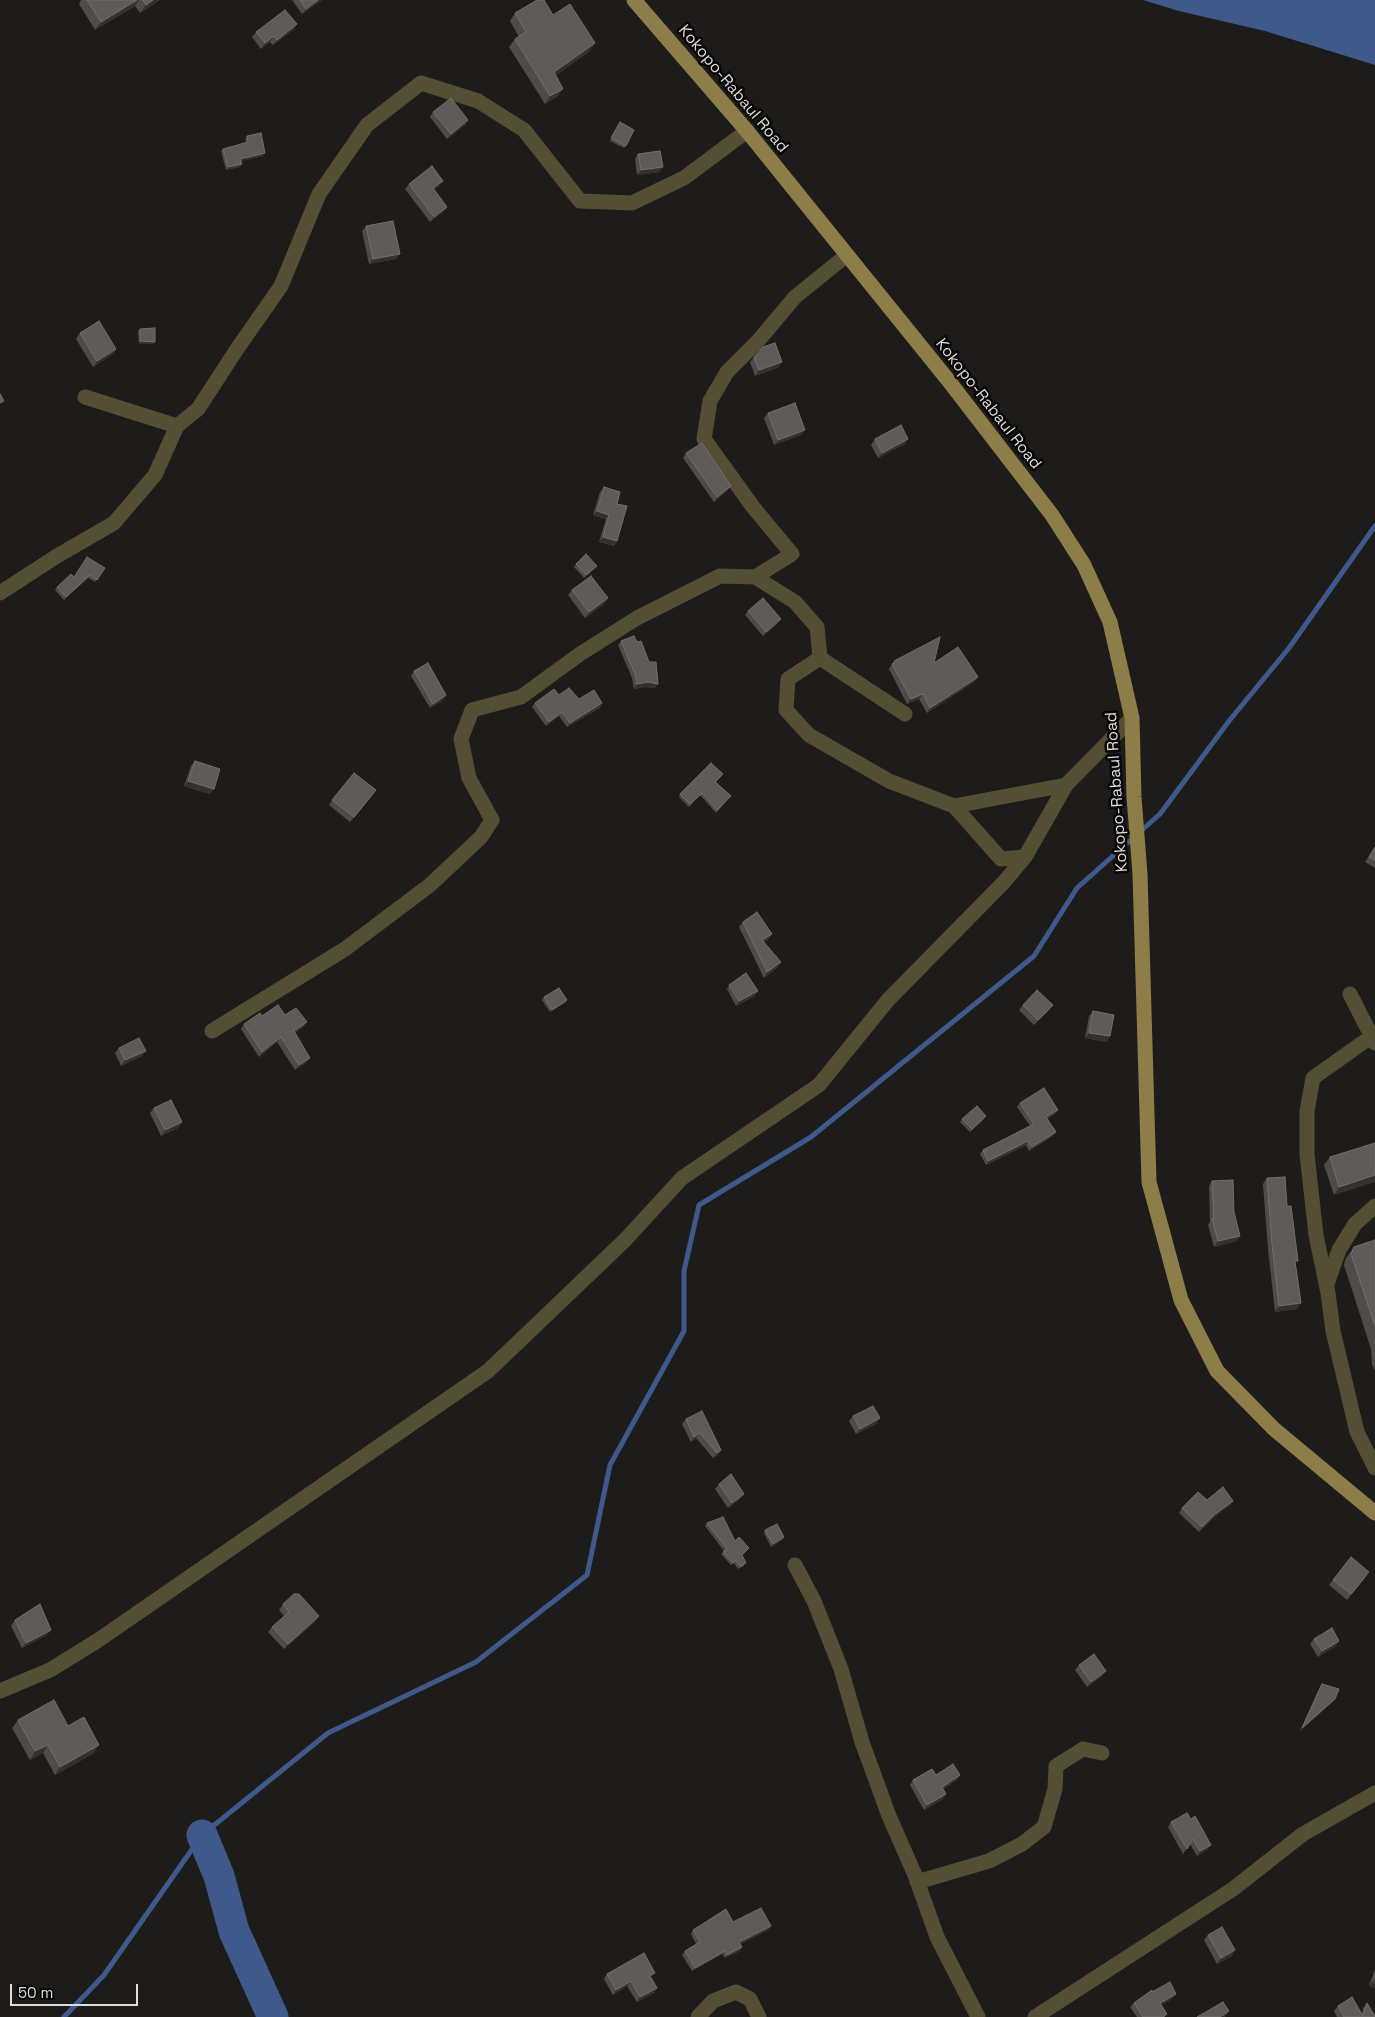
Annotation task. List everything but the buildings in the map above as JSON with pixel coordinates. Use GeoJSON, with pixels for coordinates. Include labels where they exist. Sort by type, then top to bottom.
{"type":"FeatureCollection","features":[{"type":"Feature","properties":{"kind":"main road","name":"Kokopo-Rabaul Road"},"geometry":{"type":"LineString","coordinates":[[634,0],[747,131],[948,380],[1046,508],[1084,565],[1110,622],[1132,718],[1134,797],[1140,874],[1150,1182],[1181,1300],[1217,1371],[1274,1429],[1375,1514]]}},
{"type":"Feature","properties":{"kind":"street"},"geometry":{"type":"LineString","coordinates":[[0,593],[57,556],[114,523],[155,475],[177,426],[198,409],[281,286],[319,194],[367,125],[421,83],[478,101],[524,130],[580,201],[632,203],[684,178],[747,131]]}},
{"type":"Feature","properties":{"kind":"street"},"geometry":{"type":"LineString","coordinates":[[755,577],[792,554],[753,508],[704,439],[710,401],[727,372],[758,341],[795,297],[847,255]]}},
{"type":"Feature","properties":{"kind":"street"},"geometry":{"type":"LineString","coordinates":[[85,397],[177,426]]}},
{"type":"Feature","properties":{"kind":"street"},"geometry":{"type":"LineString","coordinates":[[212,1031],[345,949],[430,885],[481,837],[492,820],[469,778],[461,739],[472,710],[520,696],[580,654],[637,618],[720,576],[755,577],[796,602],[817,627],[820,658]]}},
{"type":"Feature","properties":{"kind":"street"},"geometry":{"type":"LineString","coordinates":[[820,658],[905,714]]}},
{"type":"Feature","properties":{"kind":"street"},"geometry":{"type":"LineString","coordinates":[[820,658],[788,679],[786,710],[809,735],[889,781],[954,806],[1001,859],[1025,857]]}},
{"type":"Feature","properties":{"kind":"street"},"geometry":{"type":"LineString","coordinates":[[0,1691],[50,1670],[97,1641],[488,1371],[625,1240],[682,1178],[819,1084],[888,1000],[1004,882],[1025,857],[1066,785],[1132,718]]}},
{"type":"Feature","properties":{"kind":"street"},"geometry":{"type":"LineString","coordinates":[[954,806],[1066,785]]}},
{"type":"Feature","properties":{"kind":"street"},"geometry":{"type":"LineString","coordinates":[[1350,994],[1373,1040],[1313,1078],[1307,1111],[1307,1154],[1314,1218],[1327,1286],[1333,1331],[1357,1432],[1375,1468]]}},
{"type":"Feature","properties":{"kind":"street"},"geometry":{"type":"LineString","coordinates":[[1327,1286],[1339,1250],[1355,1224],[1375,1206]]}},
{"type":"Feature","properties":{"kind":"street"},"geometry":{"type":"LineString","coordinates":[[795,1565],[814,1601],[841,1668],[862,1742],[889,1816],[918,1882],[937,1937],[978,2017]]}},
{"type":"Feature","properties":{"kind":"street"},"geometry":{"type":"LineString","coordinates":[[918,1882],[989,1861],[1022,1844],[1044,1827],[1055,1789],[1056,1766],[1083,1749],[1102,1753]]}},
{"type":"Feature","properties":{"kind":"street"},"geometry":{"type":"LineString","coordinates":[[1035,2017],[1232,1889],[1303,1834],[1375,1793]]}},
{"type":"Feature","properties":{"kind":"street"},"geometry":{"type":"LineString","coordinates":[[698,2017],[713,2001],[736,1992],[750,1999],[759,2017]]}},
{"type":"Feature","properties":{"kind":"water"},"geometry":{"type":"Polygon","coordinates":[[[1143,0],[1375,0],[1375,65],[1265,31],[1179,11],[1143,0]]]}},
{"type":"Feature","properties":{"kind":"waterway"},"geometry":{"type":"LineString","coordinates":[[64,2017],[104,1975],[202,1835],[328,1733],[476,1662],[587,1575],[610,1465],[684,1331],[684,1271],[699,1205],[811,1137],[1034,956],[1077,888],[1160,814],[1229,721],[1289,648],[1375,526]]}},
{"type":"Feature","properties":{"kind":"waterway"},"geometry":{"type":"LineString","coordinates":[[202,1835],[219,1876],[234,1931],[273,2017]]}}]}
